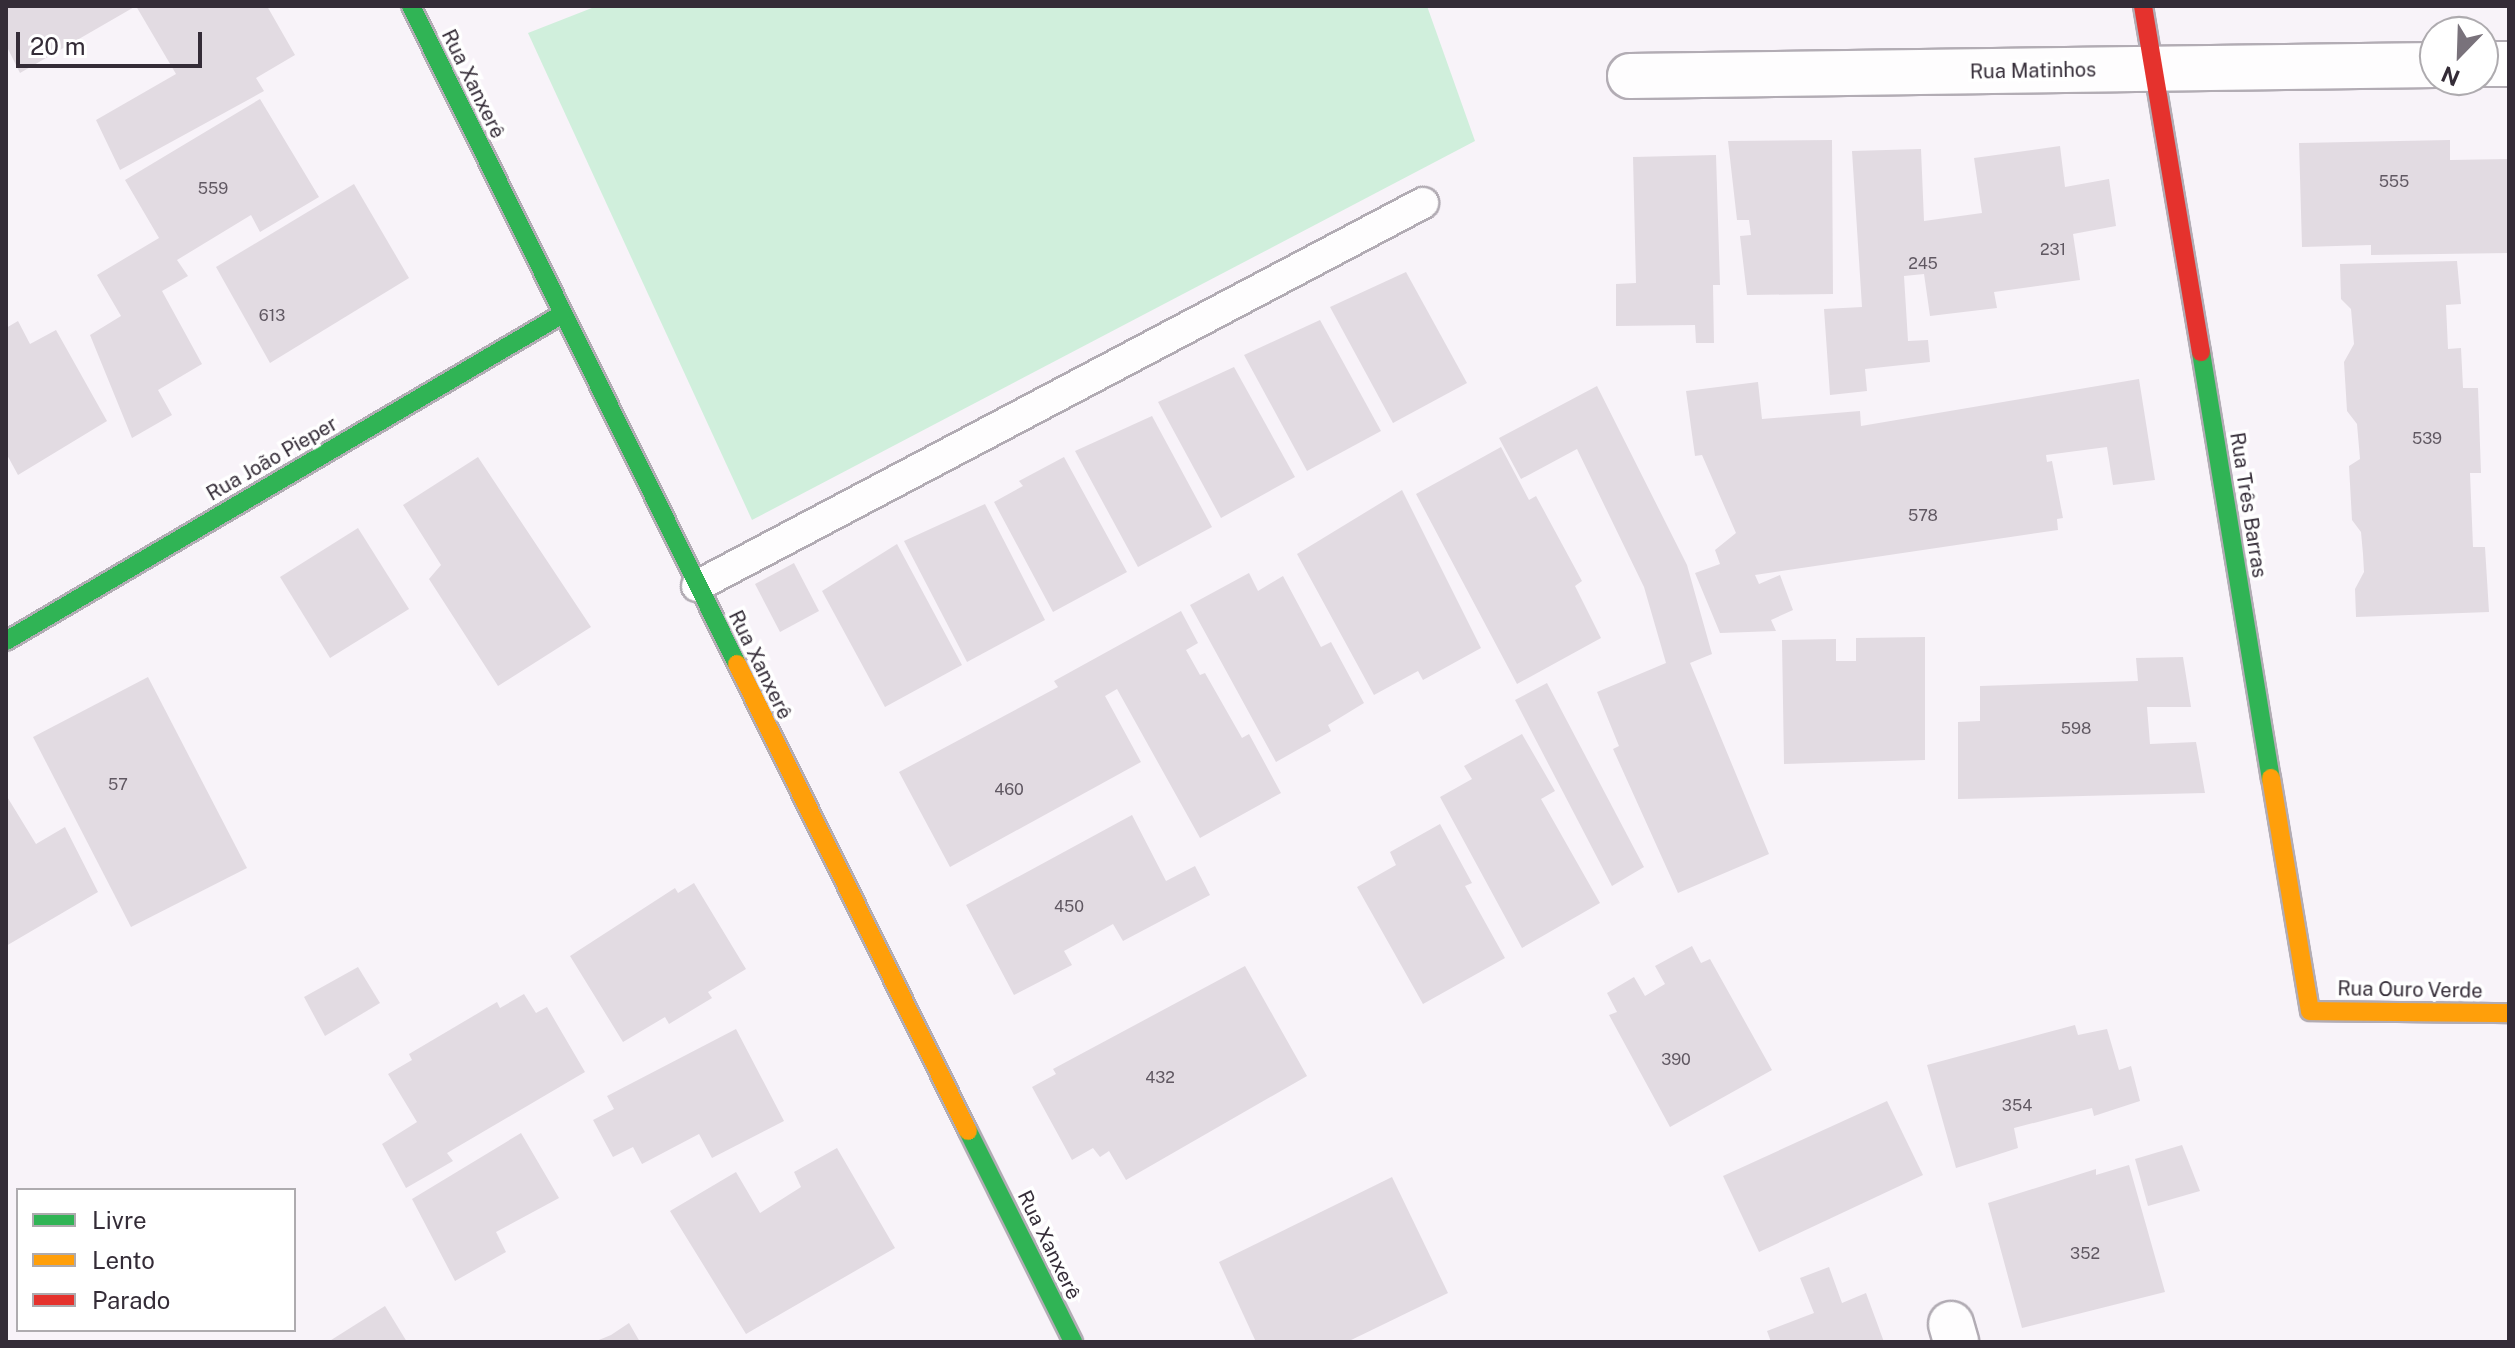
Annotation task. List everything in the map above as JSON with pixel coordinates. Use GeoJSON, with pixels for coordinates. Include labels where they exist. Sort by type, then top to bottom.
{"type":"FeatureCollection","features":[{"type":"Feature","properties":{"kind":"street","name":"Rua Xanxerê"},"geometry":{"type":"LineString","coordinates":[[411,6],[561,315],[1073,1342]]}},
{"type":"Feature","properties":{"kind":"street","name":"Rua Três Barras"},"geometry":{"type":"LineString","coordinates":[[2143,6],[2310,1011]]}},
{"type":"Feature","properties":{"kind":"street","name":"Rua Matinhos"},"geometry":{"type":"LineString","coordinates":[[1630,76],[2419,65]]}},
{"type":"Feature","properties":{"kind":"street","name":"Rua João Pieper"},"geometry":{"type":"LineString","coordinates":[[6,641],[561,315]]}},
{"type":"Feature","properties":{"kind":"street","name":"Rua Ouro Verde"},"geometry":{"type":"LineString","coordinates":[[2310,1011],[2509,1013]]}},
{"type":"Feature","properties":{"kind":"lane"},"geometry":{"type":"LineString","coordinates":[[697,586],[1423,203]]}},
{"type":"Feature","properties":{"kind":"green space"},"geometry":{"type":"Polygon","coordinates":[[[597,6],[1427,6],[1475,141],[752,520],[528,33],[597,6]]]}},
{"type":"Feature","properties":{"kind":"building"},"geometry":{"type":"Polygon","coordinates":[[[6,6],[136,6],[20,73],[6,45],[6,6]]]}},
{"type":"Feature","properties":{"kind":"building"},"geometry":{"type":"Polygon","coordinates":[[[136,6],[267,6],[295,55],[256,78],[264,91],[120,170],[96,120],[176,74],[136,6]]]}},
{"type":"Feature","properties":{"kind":"building"},"geometry":{"type":"Polygon","coordinates":[[[260,99],[319,197],[260,232],[251,215],[177,260],[188,276],[162,291],[202,364],[158,390],[172,415],[132,438],[90,335],[121,316],[97,275],[159,238],[125,180],[260,99]]]}},
{"type":"Feature","properties":{"kind":"building"},"geometry":{"type":"Polygon","coordinates":[[[1832,140],[1833,294],[1747,295],[1740,236],[1751,235],[1749,220],[1737,220],[1728,141],[1832,140]]]}},
{"type":"Feature","properties":{"kind":"building"},"geometry":{"type":"Polygon","coordinates":[[[2450,140],[2450,160],[2509,159],[2509,253],[2371,255],[2371,245],[2302,247],[2299,143],[2450,140]]]}},
{"type":"Feature","properties":{"kind":"building"},"geometry":{"type":"Polygon","coordinates":[[[2060,146],[2065,187],[2109,179],[2116,226],[2073,234],[2080,280],[1994,292],[1997,308],[1930,316],[1924,274],[1904,276],[1908,341],[1928,340],[1930,362],[1865,369],[1867,391],[1830,395],[1824,309],[1862,307],[1852,151],[1921,149],[1924,221],[1982,213],[1974,158],[2060,146]]]}},
{"type":"Feature","properties":{"kind":"building"},"geometry":{"type":"Polygon","coordinates":[[[1716,155],[1720,285],[1713,285],[1714,343],[1696,343],[1695,325],[1616,326],[1616,284],[1636,283],[1633,157],[1716,155]]]}},
{"type":"Feature","properties":{"kind":"building"},"geometry":{"type":"Polygon","coordinates":[[[354,184],[409,278],[270,363],[216,267],[354,184]]]}},
{"type":"Feature","properties":{"kind":"building"},"geometry":{"type":"Polygon","coordinates":[[[2457,261],[2461,304],[2446,305],[2448,349],[2461,348],[2463,388],[2478,388],[2481,473],[2470,473],[2473,547],[2485,547],[2489,612],[2356,617],[2355,589],[2364,572],[2361,532],[2352,520],[2349,466],[2360,459],[2357,424],[2347,411],[2344,362],[2354,344],[2351,309],[2341,299],[2340,264],[2457,261]]]}},
{"type":"Feature","properties":{"kind":"building"},"geometry":{"type":"Polygon","coordinates":[[[1406,272],[1467,383],[1393,423],[1330,307],[1406,272]]]}},
{"type":"Feature","properties":{"kind":"building"},"geometry":{"type":"Polygon","coordinates":[[[1320,320],[1381,431],[1307,471],[1244,355],[1320,320]]]}},
{"type":"Feature","properties":{"kind":"building"},"geometry":{"type":"Polygon","coordinates":[[[18,321],[30,344],[56,330],[107,421],[18,475],[6,453],[6,328],[18,321]]]}},
{"type":"Feature","properties":{"kind":"building"},"geometry":{"type":"Polygon","coordinates":[[[1234,367],[1295,477],[1221,518],[1158,402],[1234,367]]]}},
{"type":"Feature","properties":{"kind":"building"},"geometry":{"type":"Polygon","coordinates":[[[2139,379],[2155,480],[2113,485],[2107,447],[2046,455],[2047,462],[2052,461],[2063,518],[2057,519],[2058,530],[1755,575],[1759,584],[1780,575],[1793,610],[1771,620],[1776,631],[1720,633],[1695,573],[1720,564],[1715,550],[1736,533],[1702,455],[1695,456],[1686,391],[1758,382],[1762,419],[1860,411],[1861,426],[2139,379]]]}},
{"type":"Feature","properties":{"kind":"building"},"geometry":{"type":"Polygon","coordinates":[[[1597,386],[1687,565],[1712,654],[1690,663],[1769,854],[1678,893],[1613,749],[1619,746],[1597,692],[1666,663],[1644,587],[1577,449],[1521,479],[1499,438],[1597,386]]]}},
{"type":"Feature","properties":{"kind":"building"},"geometry":{"type":"Polygon","coordinates":[[[1152,416],[1212,527],[1138,567],[1075,451],[1152,416]]]}},
{"type":"Feature","properties":{"kind":"building"},"geometry":{"type":"Polygon","coordinates":[[[1501,447],[1529,500],[1536,496],[1582,581],[1575,586],[1601,638],[1517,684],[1416,494],[1501,447]]]}},
{"type":"Feature","properties":{"kind":"building"},"geometry":{"type":"Polygon","coordinates":[[[478,457],[591,627],[498,686],[429,579],[441,565],[403,505],[478,457]]]}},
{"type":"Feature","properties":{"kind":"building"},"geometry":{"type":"Polygon","coordinates":[[[1064,457],[1127,572],[1053,612],[994,502],[1023,486],[1019,481],[1064,457]]]}},
{"type":"Feature","properties":{"kind":"building"},"geometry":{"type":"Polygon","coordinates":[[[1402,490],[1481,648],[1423,680],[1418,671],[1374,695],[1297,554],[1402,490]]]}},
{"type":"Feature","properties":{"kind":"building"},"geometry":{"type":"Polygon","coordinates":[[[985,504],[1045,620],[967,662],[904,541],[985,504]]]}},
{"type":"Feature","properties":{"kind":"building"},"geometry":{"type":"Polygon","coordinates":[[[358,528],[409,609],[330,658],[280,577],[358,528]]]}},
{"type":"Feature","properties":{"kind":"building"},"geometry":{"type":"Polygon","coordinates":[[[897,544],[962,665],[885,707],[822,591],[897,544]]]}},
{"type":"Feature","properties":{"kind":"building"},"geometry":{"type":"Polygon","coordinates":[[[794,563],[819,611],[780,632],[755,584],[794,563]]]}},
{"type":"Feature","properties":{"kind":"building"},"geometry":{"type":"Polygon","coordinates":[[[1249,573],[1258,591],[1283,576],[1321,647],[1331,642],[1364,703],[1328,725],[1331,731],[1276,762],[1190,605],[1249,573]]]}},
{"type":"Feature","properties":{"kind":"building"},"geometry":{"type":"Polygon","coordinates":[[[1181,611],[1198,643],[1186,650],[1200,675],[1205,673],[1242,738],[1249,734],[1281,793],[1200,838],[1117,689],[1105,696],[1141,762],[950,867],[899,772],[1058,687],[1054,681],[1181,611]]]}},
{"type":"Feature","properties":{"kind":"building"},"geometry":{"type":"Polygon","coordinates":[[[1925,637],[1925,760],[1784,764],[1782,640],[1836,639],[1836,661],[1856,661],[1856,638],[1925,637]]]}},
{"type":"Feature","properties":{"kind":"building"},"geometry":{"type":"Polygon","coordinates":[[[2183,657],[2191,707],[2147,707],[2150,744],[2196,742],[2205,793],[1958,799],[1958,722],[1980,721],[1980,686],[2138,681],[2136,658],[2183,657]]]}},
{"type":"Feature","properties":{"kind":"building"},"geometry":{"type":"Polygon","coordinates":[[[148,677],[247,868],[131,927],[33,737],[148,677]]]}},
{"type":"Feature","properties":{"kind":"building"},"geometry":{"type":"Polygon","coordinates":[[[1547,683],[1644,867],[1612,886],[1515,700],[1547,683]]]}},
{"type":"Feature","properties":{"kind":"building"},"geometry":{"type":"Polygon","coordinates":[[[1522,734],[1555,791],[1541,799],[1600,903],[1522,948],[1440,797],[1472,779],[1464,766],[1522,734]]]}},
{"type":"Feature","properties":{"kind":"building"},"geometry":{"type":"Polygon","coordinates":[[[6,795],[36,844],[65,827],[98,892],[6,946],[6,795]]]}},
{"type":"Feature","properties":{"kind":"building"},"geometry":{"type":"Polygon","coordinates":[[[1132,815],[1166,881],[1195,866],[1210,895],[1123,941],[1113,924],[1064,951],[1072,965],[1014,995],[966,905],[1132,815]]]}},
{"type":"Feature","properties":{"kind":"building"},"geometry":{"type":"Polygon","coordinates":[[[1440,824],[1472,883],[1465,886],[1505,958],[1423,1004],[1357,887],[1396,865],[1390,852],[1440,824]]]}},
{"type":"Feature","properties":{"kind":"building"},"geometry":{"type":"Polygon","coordinates":[[[694,883],[746,969],[708,992],[712,998],[669,1024],[665,1017],[623,1042],[570,956],[675,888],[678,893],[694,883]]]}},
{"type":"Feature","properties":{"kind":"building"},"geometry":{"type":"Polygon","coordinates":[[[1692,946],[1701,963],[1710,959],[1772,1070],[1670,1127],[1609,1015],[1617,1012],[1607,993],[1634,977],[1645,996],[1665,984],[1655,966],[1692,946]]]}},
{"type":"Feature","properties":{"kind":"building"},"geometry":{"type":"Polygon","coordinates":[[[1245,966],[1307,1076],[1126,1180],[1109,1151],[1100,1157],[1093,1148],[1072,1160],[1032,1087],[1056,1074],[1053,1069],[1245,966]]]}},
{"type":"Feature","properties":{"kind":"building"},"geometry":{"type":"Polygon","coordinates":[[[358,967],[380,1003],[325,1036],[304,997],[358,967]]]}},
{"type":"Feature","properties":{"kind":"building"},"geometry":{"type":"Polygon","coordinates":[[[524,994],[536,1013],[547,1007],[585,1072],[447,1153],[453,1161],[406,1188],[382,1144],[417,1122],[388,1074],[412,1060],[409,1054],[497,1002],[500,1008],[524,994]]]}},
{"type":"Feature","properties":{"kind":"building"},"geometry":{"type":"Polygon","coordinates":[[[2075,1025],[2078,1035],[2107,1029],[2119,1070],[2131,1066],[2140,1101],[2094,1116],[2092,1108],[2014,1128],[2018,1148],[1956,1168],[1927,1065],[2075,1025]]]}},
{"type":"Feature","properties":{"kind":"building"},"geometry":{"type":"Polygon","coordinates":[[[736,1029],[784,1121],[712,1158],[699,1134],[642,1164],[633,1147],[613,1157],[593,1120],[614,1109],[607,1096],[736,1029]]]}},
{"type":"Feature","properties":{"kind":"building"},"geometry":{"type":"Polygon","coordinates":[[[1887,1101],[1923,1175],[1759,1252],[1723,1176],[1887,1101]]]}},
{"type":"Feature","properties":{"kind":"building"},"geometry":{"type":"Polygon","coordinates":[[[521,1133],[559,1198],[496,1232],[506,1252],[455,1281],[412,1199],[521,1133]]]}},
{"type":"Feature","properties":{"kind":"building"},"geometry":{"type":"Polygon","coordinates":[[[2182,1145],[2200,1191],[2148,1206],[2135,1159],[2182,1145]]]}},
{"type":"Feature","properties":{"kind":"building"},"geometry":{"type":"Polygon","coordinates":[[[837,1148],[895,1248],[746,1334],[670,1211],[736,1172],[760,1213],[801,1187],[794,1172],[837,1148]]]}},
{"type":"Feature","properties":{"kind":"building"},"geometry":{"type":"Polygon","coordinates":[[[2129,1165],[2165,1292],[2022,1328],[1988,1203],[2096,1169],[2096,1175],[2129,1165]]]}},
{"type":"Feature","properties":{"kind":"building"},"geometry":{"type":"Polygon","coordinates":[[[1392,1177],[1448,1293],[1347,1342],[1256,1342],[1219,1262],[1392,1177]]]}},
{"type":"Feature","properties":{"kind":"building"},"geometry":{"type":"Polygon","coordinates":[[[1829,1267],[1842,1303],[1866,1293],[1884,1342],[1771,1342],[1767,1331],[1814,1313],[1800,1278],[1829,1267]]]}},
{"type":"Feature","properties":{"kind":"building"},"geometry":{"type":"Polygon","coordinates":[[[385,1306],[407,1342],[328,1342],[385,1306]]]}},
{"type":"Feature","properties":{"kind":"building"},"geometry":{"type":"Polygon","coordinates":[[[629,1323],[640,1342],[594,1342],[611,1335],[629,1323]]]}},
{"type":"Feature","properties":{"kind":"traffic: fast"},"geometry":{"type":"LineString","coordinates":[[411,6],[737,664]]}},
{"type":"Feature","properties":{"kind":"traffic: fast"},"geometry":{"type":"LineString","coordinates":[[6,641],[561,315]]}},
{"type":"Feature","properties":{"kind":"traffic: fast"},"geometry":{"type":"LineString","coordinates":[[2201,352],[2271,778]]}},
{"type":"Feature","properties":{"kind":"traffic: fast"},"geometry":{"type":"LineString","coordinates":[[968,1131],[1073,1342]]}},
{"type":"Feature","properties":{"kind":"traffic: slow"},"geometry":{"type":"LineString","coordinates":[[737,664],[968,1131]]}},
{"type":"Feature","properties":{"kind":"traffic: slow"},"geometry":{"type":"LineString","coordinates":[[2271,778],[2310,1011],[2509,1013]]}},
{"type":"Feature","properties":{"kind":"traffic: jam"},"geometry":{"type":"LineString","coordinates":[[2143,6],[2201,352]]}}]}
